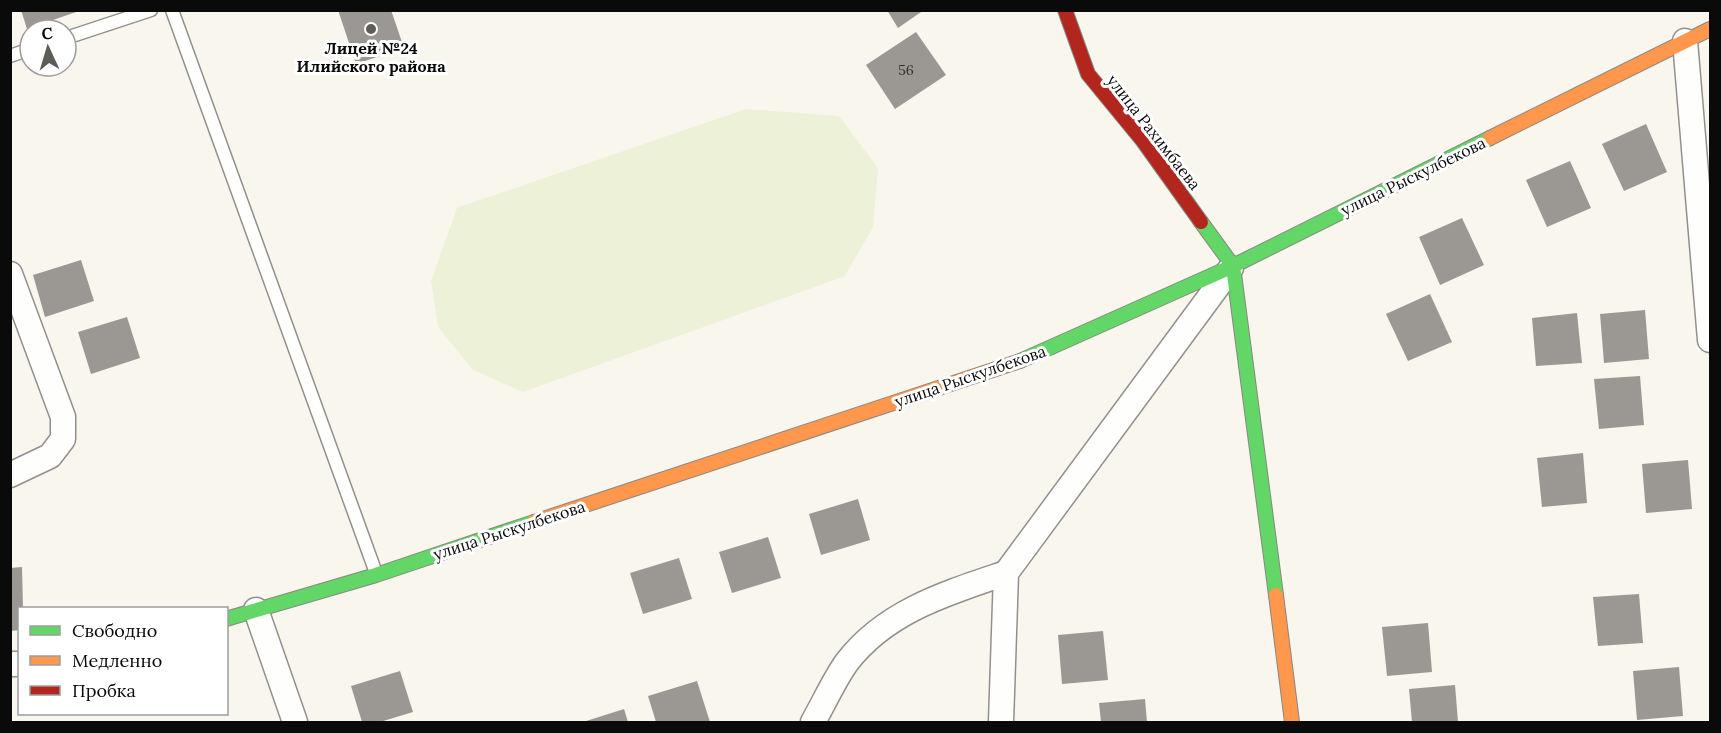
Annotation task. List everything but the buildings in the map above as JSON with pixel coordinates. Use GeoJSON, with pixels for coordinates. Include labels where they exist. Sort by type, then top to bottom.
{"type":"FeatureCollection","features":[{"type":"Feature","properties":{"kind":"street","name":"улица Рахимбаева"},"geometry":{"type":"LineString","coordinates":[[1065,10],[1088,74],[1143,141],[1233,266]]}},
{"type":"Feature","properties":{"kind":"street","name":"улица Рыскулбекова"},"geometry":{"type":"LineString","coordinates":[[228,618],[376,575],[1029,358],[1233,266],[1710,29]]}},
{"type":"Feature","properties":{"kind":"street"},"geometry":{"type":"LineString","coordinates":[[1685,40],[1710,340]]}},
{"type":"Feature","properties":{"kind":"street"},"geometry":{"type":"LineString","coordinates":[[813,723],[846,664],[873,634],[937,597],[1006,573],[1233,266]]}},
{"type":"Feature","properties":{"kind":"street"},"geometry":{"type":"LineString","coordinates":[[1233,266],[1292,723]]}},
{"type":"Feature","properties":{"kind":"street"},"geometry":{"type":"LineString","coordinates":[[10,274],[63,417],[63,439],[50,456],[10,475]]}},
{"type":"Feature","properties":{"kind":"street"},"geometry":{"type":"LineString","coordinates":[[1001,723],[1006,573]]}},
{"type":"Feature","properties":{"kind":"street"},"geometry":{"type":"LineString","coordinates":[[256,610],[296,723]]}},
{"type":"Feature","properties":{"kind":"lane"},"geometry":{"type":"LineString","coordinates":[[78,34],[151,10]]}},
{"type":"Feature","properties":{"kind":"lane"},"geometry":{"type":"LineString","coordinates":[[172,10],[376,575]]}},
{"type":"Feature","properties":{"kind":"green space"},"geometry":{"type":"Polygon","coordinates":[[[746,109],[839,116],[878,168],[873,227],[845,276],[523,392],[473,370],[438,327],[431,281],[457,208],[746,109]]]}},
{"type":"Feature","properties":{"kind":"traffic: fast"},"geometry":{"type":"LineString","coordinates":[[1020,361],[1233,266],[1490,138]]}},
{"type":"Feature","properties":{"kind":"traffic: fast"},"geometry":{"type":"LineString","coordinates":[[1201,222],[1233,266],[1276,595]]}},
{"type":"Feature","properties":{"kind":"traffic: fast"},"geometry":{"type":"LineString","coordinates":[[228,618],[376,575],[534,522]]}},
{"type":"Feature","properties":{"kind":"traffic: slow"},"geometry":{"type":"LineString","coordinates":[[1490,138],[1710,29]]}},
{"type":"Feature","properties":{"kind":"traffic: slow"},"geometry":{"type":"LineString","coordinates":[[534,522],[1020,361]]}},
{"type":"Feature","properties":{"kind":"traffic: slow"},"geometry":{"type":"LineString","coordinates":[[1276,595],[1292,722]]}},
{"type":"Feature","properties":{"kind":"traffic: jam"},"geometry":{"type":"LineString","coordinates":[[1065,10],[1088,74],[1143,141],[1201,222]]}},
{"type":"Feature","properties":{"kind":"place","name":"Лицей №24 Илийского района"},"geometry":{"type":"Point","coordinates":[371,29]}}]}
